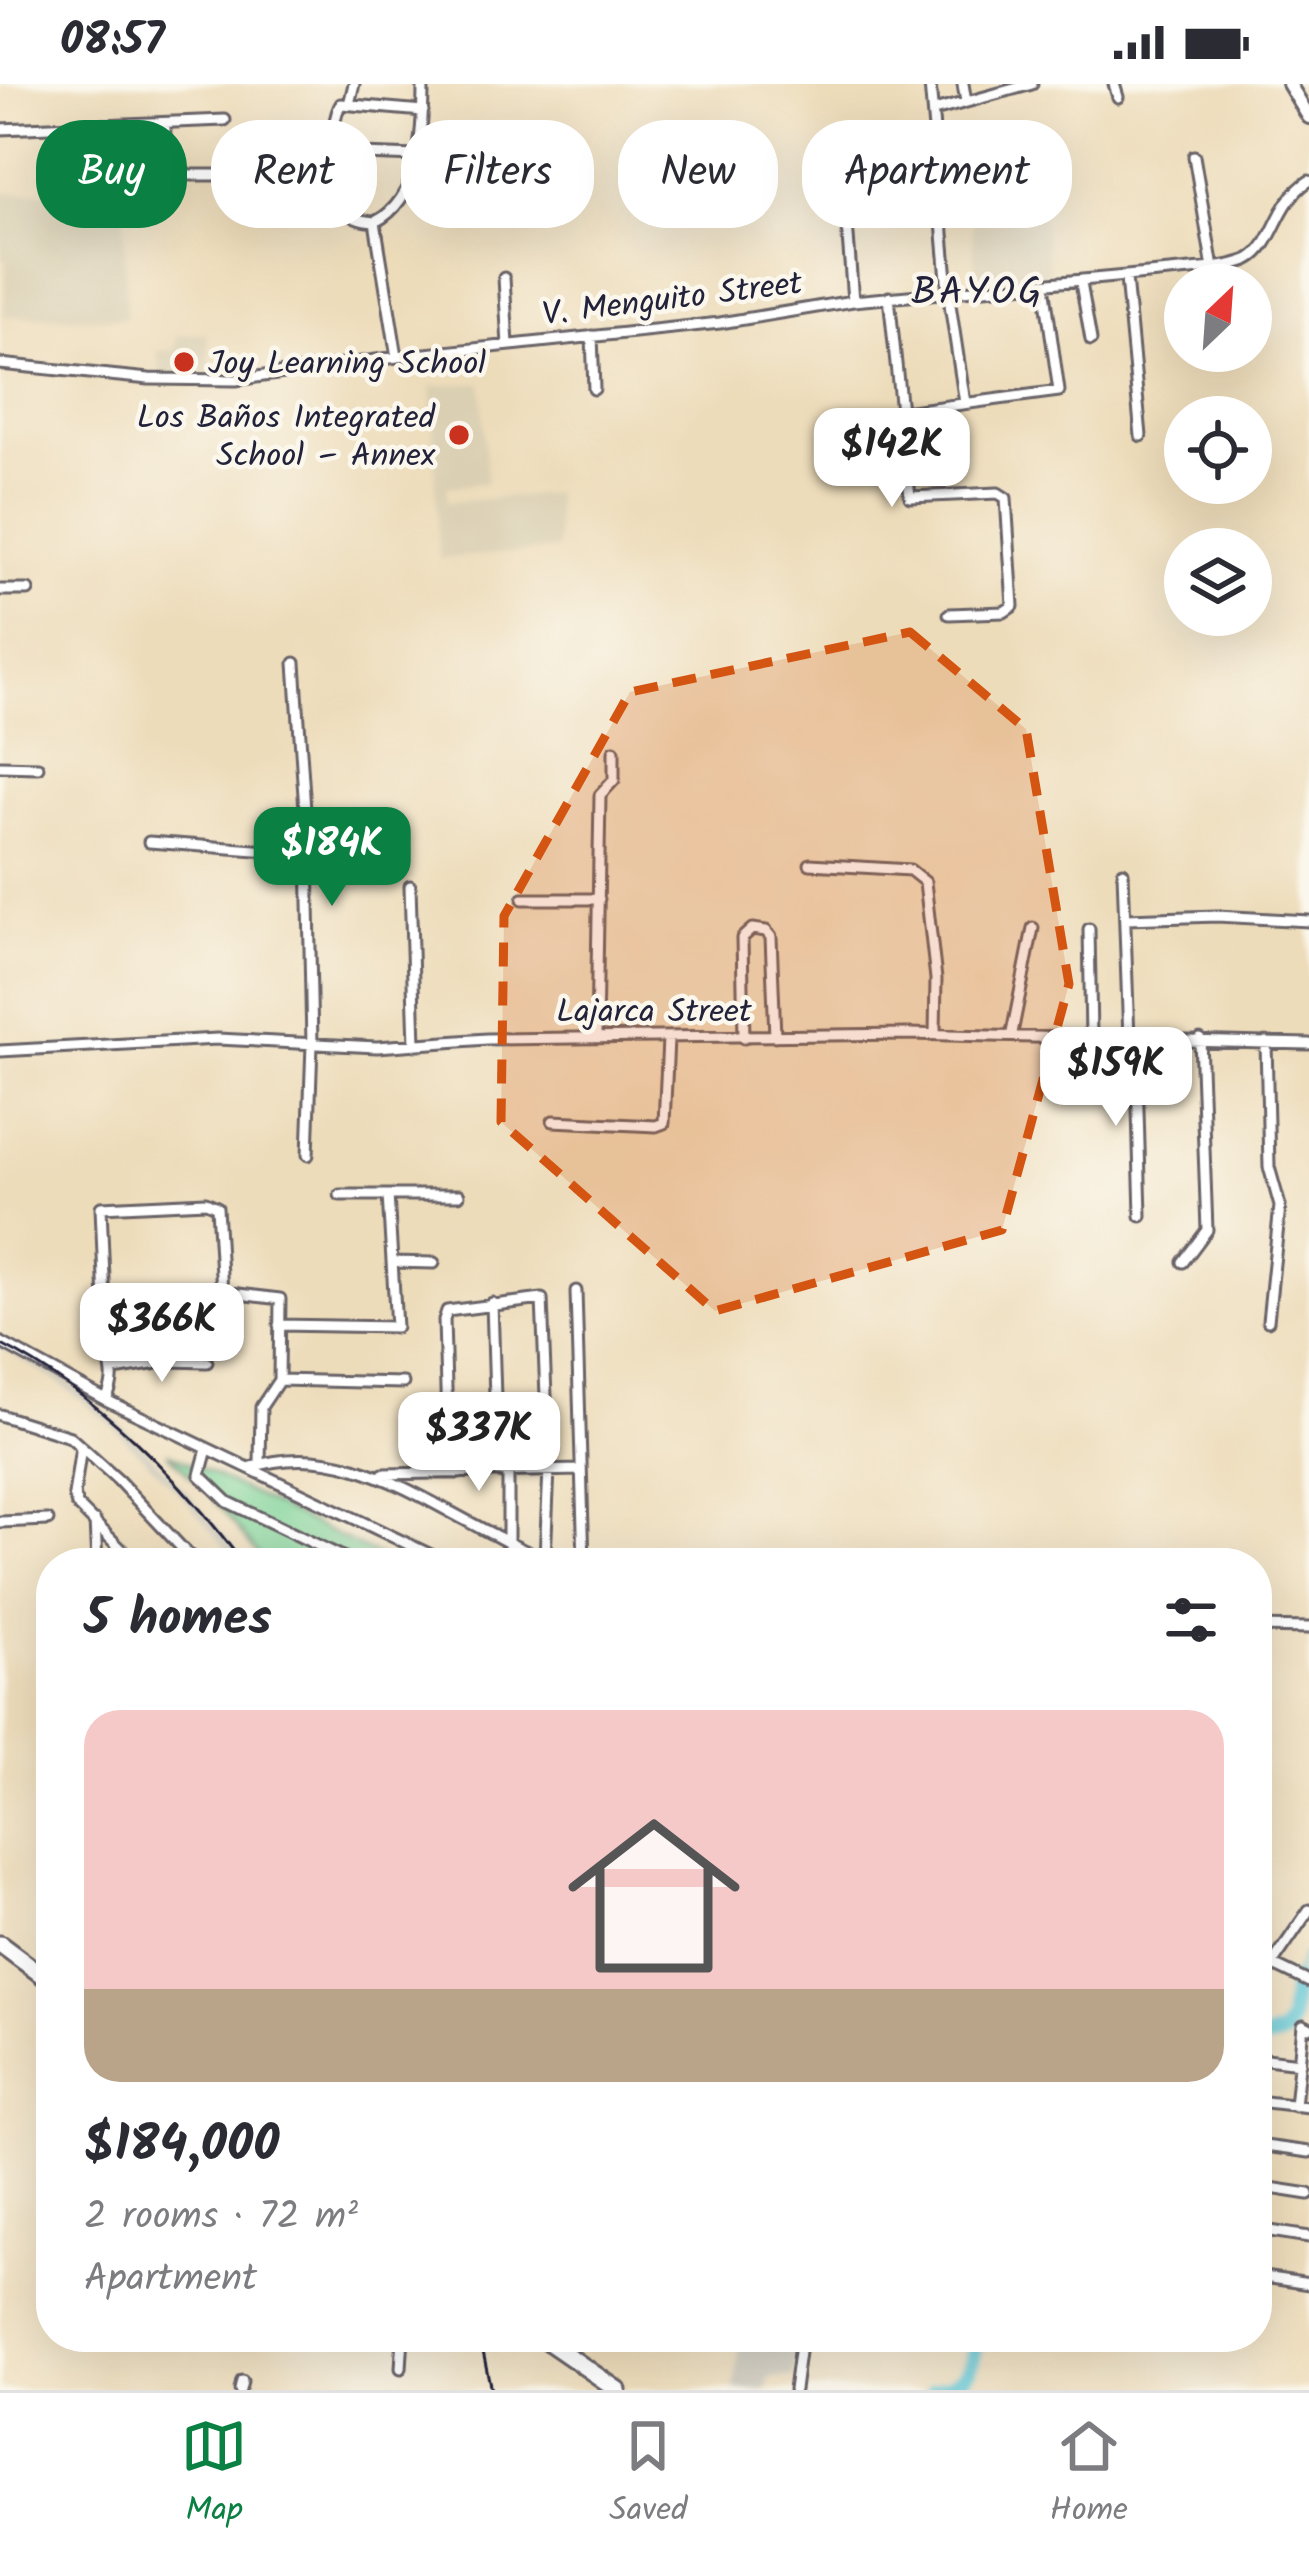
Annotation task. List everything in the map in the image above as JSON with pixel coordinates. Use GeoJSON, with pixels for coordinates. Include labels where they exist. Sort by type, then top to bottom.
{"type":"FeatureCollection","features":[{"type":"Feature","properties":{"kind":"main road"},"geometry":{"type":"LineString","coordinates":[[0,1944],[36,1971]]}},
{"type":"Feature","properties":{"kind":"main road"},"geometry":{"type":"LineString","coordinates":[[559,2352],[594,2381],[618,2390]]}},
{"type":"Feature","properties":{"kind":"street"},"geometry":{"type":"LineString","coordinates":[[349,104],[354,84]]}},
{"type":"Feature","properties":{"kind":"street"},"geometry":{"type":"LineString","coordinates":[[422,120],[423,84]]}},
{"type":"Feature","properties":{"kind":"street"},"geometry":{"type":"LineString","coordinates":[[929,84],[948,291],[965,403]]}},
{"type":"Feature","properties":{"kind":"street"},"geometry":{"type":"LineString","coordinates":[[963,84],[966,102]]}},
{"type":"Feature","properties":{"kind":"street"},"geometry":{"type":"LineString","coordinates":[[934,111],[1000,88],[1030,84]]}},
{"type":"Feature","properties":{"kind":"street"},"geometry":{"type":"LineString","coordinates":[[1114,84],[1118,97]]}},
{"type":"Feature","properties":{"kind":"street"},"geometry":{"type":"LineString","coordinates":[[1289,84],[1309,117]]}},
{"type":"Feature","properties":{"kind":"street"},"geometry":{"type":"LineString","coordinates":[[335,120],[341,104],[423,110]]}},
{"type":"Feature","properties":{"kind":"street"},"geometry":{"type":"LineString","coordinates":[[0,129],[36,128]]}},
{"type":"Feature","properties":{"kind":"street"},"geometry":{"type":"LineString","coordinates":[[1194,157],[1212,264]]}},
{"type":"Feature","properties":{"kind":"street","name":"V. Menguito Street"},"geometry":{"type":"LineString","coordinates":[[1231,264],[1249,260],[1263,248],[1280,209],[1293,191],[1309,181]]}},
{"type":"Feature","properties":{"kind":"street"},"geometry":{"type":"LineString","coordinates":[[377,220],[401,196]]}},
{"type":"Feature","properties":{"kind":"street"},"geometry":{"type":"LineString","coordinates":[[376,228],[397,357]]}},
{"type":"Feature","properties":{"kind":"street"},"geometry":{"type":"LineString","coordinates":[[848,228],[853,301]]}},
{"type":"Feature","properties":{"kind":"street","name":"V. Menguito Street"},"geometry":{"type":"LineString","coordinates":[[0,364],[203,382],[720,323],[853,301],[1164,274]]}},
{"type":"Feature","properties":{"kind":"street"},"geometry":{"type":"LineString","coordinates":[[504,278],[508,345]]}},
{"type":"Feature","properties":{"kind":"street"},"geometry":{"type":"LineString","coordinates":[[1126,278],[1142,436]]}},
{"type":"Feature","properties":{"kind":"street"},"geometry":{"type":"LineString","coordinates":[[1081,283],[1091,340]]}},
{"type":"Feature","properties":{"kind":"street"},"geometry":{"type":"LineString","coordinates":[[903,412],[1059,391],[1045,285]]}},
{"type":"Feature","properties":{"kind":"street"},"geometry":{"type":"LineString","coordinates":[[889,297],[910,497],[998,493],[1006,498],[1012,606],[1004,612],[950,614]]}},
{"type":"Feature","properties":{"kind":"street"},"geometry":{"type":"LineString","coordinates":[[592,336],[593,389]]}},
{"type":"Feature","properties":{"kind":"street"},"geometry":{"type":"LineString","coordinates":[[0,590],[28,590]]}},
{"type":"Feature","properties":{"kind":"street"},"geometry":{"type":"LineString","coordinates":[[295,663],[308,854],[312,1044],[308,1155]]}},
{"type":"Feature","properties":{"kind":"street"},"geometry":{"type":"LineString","coordinates":[[596,1037],[600,795],[614,781],[614,751]]}},
{"type":"Feature","properties":{"kind":"street"},"geometry":{"type":"LineString","coordinates":[[0,766],[38,767]]}},
{"type":"Feature","properties":{"kind":"street"},"geometry":{"type":"LineString","coordinates":[[149,842],[308,854]]}},
{"type":"Feature","properties":{"kind":"street"},"geometry":{"type":"LineString","coordinates":[[810,864],[910,870],[925,882],[933,935],[935,1034]]}},
{"type":"Feature","properties":{"kind":"street"},"geometry":{"type":"LineString","coordinates":[[1123,872],[1142,1216]]}},
{"type":"Feature","properties":{"kind":"street"},"geometry":{"type":"LineString","coordinates":[[410,886],[415,1045]]}},
{"type":"Feature","properties":{"kind":"street"},"geometry":{"type":"LineString","coordinates":[[523,899],[599,899]]}},
{"type":"Feature","properties":{"kind":"street"},"geometry":{"type":"LineString","coordinates":[[1126,919],[1217,916],[1309,922]]}},
{"type":"Feature","properties":{"kind":"street"},"geometry":{"type":"LineString","coordinates":[[1012,1034],[1033,928]]}},
{"type":"Feature","properties":{"kind":"street"},"geometry":{"type":"LineString","coordinates":[[745,1038],[742,938],[752,929],[771,937],[775,1036]]}},
{"type":"Feature","properties":{"kind":"street"},"geometry":{"type":"LineString","coordinates":[[1089,929],[1091,1036]]}},
{"type":"Feature","properties":{"kind":"street","name":"Lajarca Street"},"geometry":{"type":"LineString","coordinates":[[0,1051],[217,1039],[415,1045],[487,1039],[935,1034],[1309,1044]]}},
{"type":"Feature","properties":{"kind":"street"},"geometry":{"type":"LineString","coordinates":[[553,1121],[664,1123],[668,1039]]}},
{"type":"Feature","properties":{"kind":"street"},"geometry":{"type":"LineString","coordinates":[[1183,1262],[1207,1230],[1200,1039]]}},
{"type":"Feature","properties":{"kind":"street"},"geometry":{"type":"LineString","coordinates":[[1266,1042],[1269,1167],[1280,1206],[1268,1322]]}},
{"type":"Feature","properties":{"kind":"street"},"geometry":{"type":"LineString","coordinates":[[340,1195],[459,1195]]}},
{"type":"Feature","properties":{"kind":"street"},"geometry":{"type":"LineString","coordinates":[[279,1324],[396,1327],[388,1195]]}},
{"type":"Feature","properties":{"kind":"street"},"geometry":{"type":"LineString","coordinates":[[106,1400],[114,1384],[114,1370],[107,1349],[101,1207],[206,1202],[217,1207],[222,1292],[280,1299],[279,1380],[261,1407],[255,1466]]}},
{"type":"Feature","properties":{"kind":"street"},"geometry":{"type":"LineString","coordinates":[[392,1262],[434,1263]]}},
{"type":"Feature","properties":{"kind":"street"},"geometry":{"type":"LineString","coordinates":[[576,1291],[584,1548]]}},
{"type":"Feature","properties":{"kind":"street"},"geometry":{"type":"LineString","coordinates":[[545,1548],[549,1469],[542,1299],[447,1311],[449,1430],[547,1430]]}},
{"type":"Feature","properties":{"kind":"street"},"geometry":{"type":"LineString","coordinates":[[492,1303],[496,1429]]}},
{"type":"Feature","properties":{"kind":"street"},"geometry":{"type":"LineString","coordinates":[[0,1342],[106,1400],[207,1449],[255,1466],[417,1548]]}},
{"type":"Feature","properties":{"kind":"street"},"geometry":{"type":"LineString","coordinates":[[114,1370],[170,1360],[207,1362]]}},
{"type":"Feature","properties":{"kind":"street"},"geometry":{"type":"LineString","coordinates":[[279,1380],[403,1383]]}},
{"type":"Feature","properties":{"kind":"street"},"geometry":{"type":"LineString","coordinates":[[0,1415],[58,1431],[81,1447],[182,1548]]}},
{"type":"Feature","properties":{"kind":"street"},"geometry":{"type":"LineString","coordinates":[[460,1473],[462,1430]]}},
{"type":"Feature","properties":{"kind":"street"},"geometry":{"type":"LineString","coordinates":[[81,1447],[74,1495],[77,1505],[121,1548]]}},
{"type":"Feature","properties":{"kind":"street"},"geometry":{"type":"LineString","coordinates":[[207,1449],[200,1475],[228,1502],[324,1548]]}},
{"type":"Feature","properties":{"kind":"street"},"geometry":{"type":"LineString","coordinates":[[255,1466],[336,1461],[377,1474],[522,1548]]}},
{"type":"Feature","properties":{"kind":"street"},"geometry":{"type":"LineString","coordinates":[[508,1469],[508,1542]]}},
{"type":"Feature","properties":{"kind":"street"},"geometry":{"type":"LineString","coordinates":[[377,1474],[581,1470]]}},
{"type":"Feature","properties":{"kind":"street"},"geometry":{"type":"LineString","coordinates":[[0,1522],[48,1520]]}},
{"type":"Feature","properties":{"kind":"street"},"geometry":{"type":"LineString","coordinates":[[94,1522],[97,1548]]}},
{"type":"Feature","properties":{"kind":"street"},"geometry":{"type":"LineString","coordinates":[[1272,1627],[1309,1628]]}},
{"type":"Feature","properties":{"kind":"street"},"geometry":{"type":"LineString","coordinates":[[1306,1980],[1273,1965],[1309,1910]]}},
{"type":"Feature","properties":{"kind":"street"},"geometry":{"type":"LineString","coordinates":[[1295,2106],[1303,2025],[1309,2028]]}},
{"type":"Feature","properties":{"kind":"street"},"geometry":{"type":"LineString","coordinates":[[1272,2060],[1300,2063]]}},
{"type":"Feature","properties":{"kind":"street"},"geometry":{"type":"LineString","coordinates":[[1272,2103],[1309,2108]]}},
{"type":"Feature","properties":{"kind":"street"},"geometry":{"type":"LineString","coordinates":[[1272,2147],[1309,2152]]}},
{"type":"Feature","properties":{"kind":"street"},"geometry":{"type":"LineString","coordinates":[[1272,2188],[1309,2194]]}},
{"type":"Feature","properties":{"kind":"street"},"geometry":{"type":"LineString","coordinates":[[1272,2231],[1309,2237]]}},
{"type":"Feature","properties":{"kind":"street"},"geometry":{"type":"LineString","coordinates":[[1272,2278],[1309,2284]]}},
{"type":"Feature","properties":{"kind":"street"},"geometry":{"type":"LineString","coordinates":[[401,2368],[402,2352]]}},
{"type":"Feature","properties":{"kind":"street"},"geometry":{"type":"LineString","coordinates":[[794,2390],[799,2352]]}},
{"type":"Feature","properties":{"kind":"highlighted area"},"geometry":{"type":"Polygon","coordinates":[[[910,632],[1026,729],[1069,984],[1002,1230],[715,1311],[501,1122],[504,916],[630,692],[910,632]]]}},
{"type":"Feature","properties":{"kind":"shaded area"},"geometry":{"type":"Polygon","coordinates":[[[36,192],[36,228],[125,228],[126,318],[4,316],[7,259],[0,258],[0,193],[36,192]]]}},
{"type":"Feature","properties":{"kind":"shaded area"},"geometry":{"type":"Polygon","coordinates":[[[972,228],[1044,228],[1050,286],[976,289],[972,228]]]}},
{"type":"Feature","properties":{"kind":"shaded area","name":"Joy Learning School"},"geometry":{"type":"Polygon","coordinates":[[[207,333],[211,374],[159,374],[158,351],[175,350],[176,335],[207,333]]]}},
{"type":"Feature","properties":{"kind":"shaded area","name":"Los Baños Integrated School – Annex"},"geometry":{"type":"Polygon","coordinates":[[[482,383],[487,483],[447,487],[447,502],[555,493],[557,549],[439,559],[431,386],[482,383]]]}},
{"type":"Feature","properties":{"kind":"shaded area"},"geometry":{"type":"Polygon","coordinates":[[[0,1340],[68,1380],[116,1420],[234,1548],[226,1548],[112,1425],[64,1386],[0,1347],[0,1340]]]}},
{"type":"Feature","properties":{"kind":"shaded area"},"geometry":{"type":"Polygon","coordinates":[[[739,2352],[796,2352],[793,2377],[769,2378],[767,2390],[734,2390],[739,2352]]]}},
{"type":"Feature","properties":{"kind":"green space"},"geometry":{"type":"Polygon","coordinates":[[[167,1452],[362,1548],[253,1548],[167,1452]]]}},
{"type":"Feature","properties":{"kind":"waterway"},"geometry":{"type":"LineString","coordinates":[[1294,1982],[1302,1956],[1309,1951]]}},
{"type":"Feature","properties":{"kind":"waterway"},"geometry":{"type":"LineString","coordinates":[[1272,2038],[1283,2035],[1290,2021],[1294,1982]]}},
{"type":"Feature","properties":{"kind":"waterway"},"geometry":{"type":"LineString","coordinates":[[934,2390],[961,2378],[974,2352]]}},
{"type":"Feature","properties":{"kind":"railway"},"geometry":{"type":"LineString","coordinates":[[0,1344],[69,1387],[134,1440],[192,1499],[231,1548]]}},
{"type":"Feature","properties":{"kind":"railway"},"geometry":{"type":"LineString","coordinates":[[483,2352],[491,2390]]}},
{"type":"Feature","properties":{"kind":"place","name":"Joy Learning School"},"geometry":{"type":"Point","coordinates":[184,362]}},
{"type":"Feature","properties":{"kind":"place","name":"Los Baños Integrated School – Annex"},"geometry":{"type":"Point","coordinates":[459,435]}},
{"type":"Feature","properties":{"kind":"district","name":"BAYOG"},"geometry":{"type":"Point","coordinates":[978,290]}}]}
